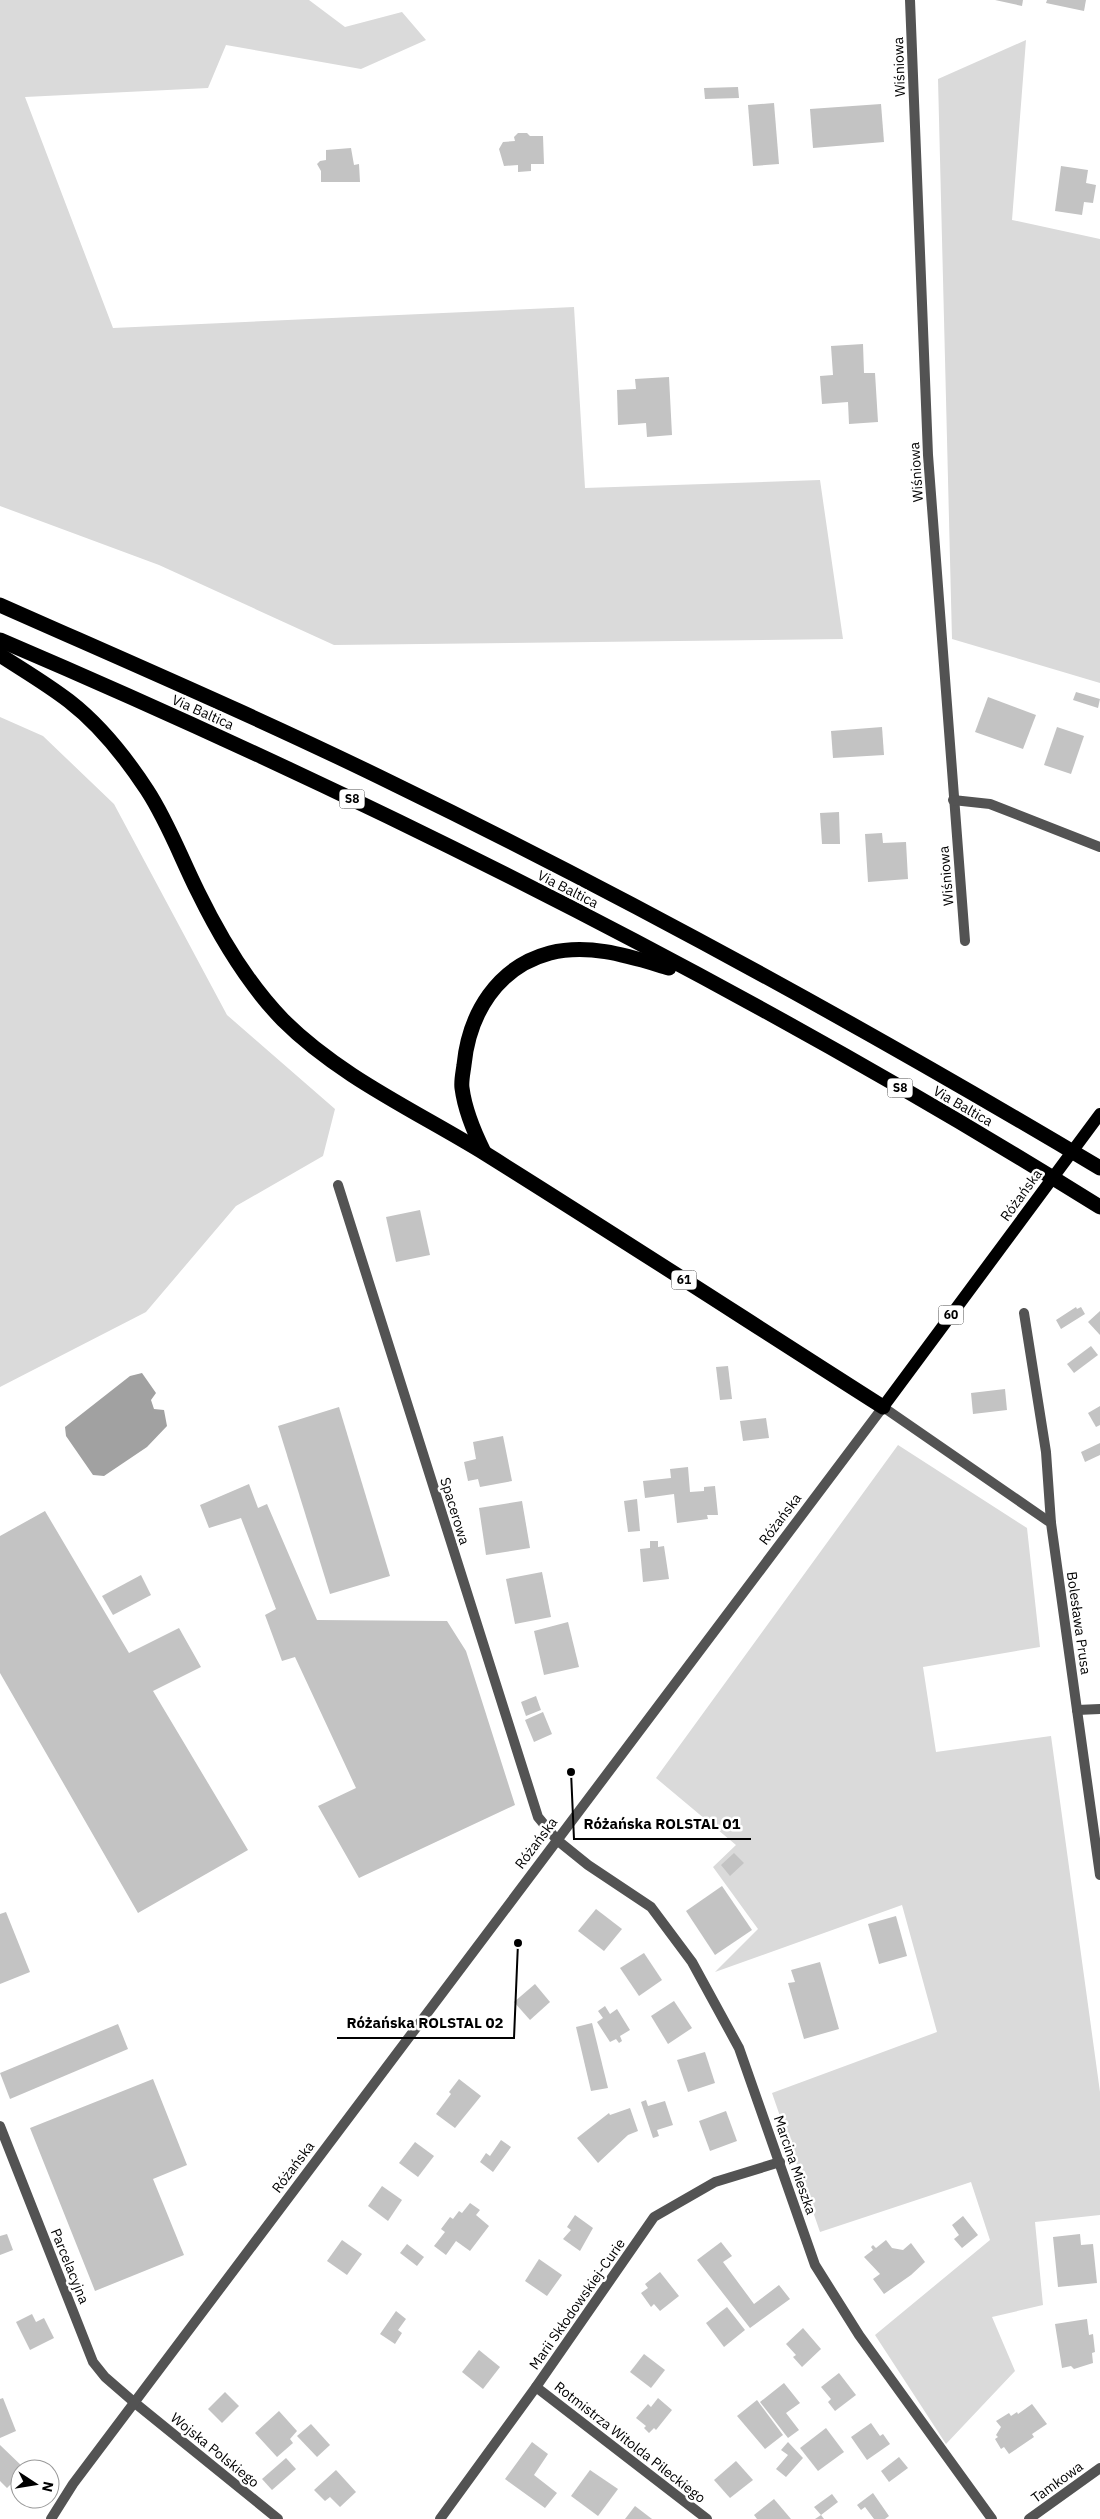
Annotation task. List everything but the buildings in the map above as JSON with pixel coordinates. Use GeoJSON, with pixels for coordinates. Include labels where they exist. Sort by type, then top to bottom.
{"type":"FeatureCollection","features":[{"type":"Feature","properties":{"kind":"highway","name":"Via Baltica"},"geometry":{"type":"LineString","coordinates":[[0,606],[292,736],[507,840],[795,992],[916,1060],[1100,1168]]}},
{"type":"Feature","properties":{"kind":"highway","name":"Via Baltica"},"geometry":{"type":"LineString","coordinates":[[0,640],[190,723],[390,818],[696,975],[901,1088],[1100,1207]]}},
{"type":"Feature","properties":{"kind":"highway"},"geometry":{"type":"LineString","coordinates":[[0,655],[71,702],[105,734],[125,759],[164,819],[220,934],[262,997],[284,1021],[306,1041],[351,1074],[485,1154]]}},
{"type":"Feature","properties":{"kind":"highway"},"geometry":{"type":"LineString","coordinates":[[485,1154],[473,1130],[462,1087],[465,1056],[471,1027],[479,1007],[488,993],[506,976],[533,959],[551,953],[590,950],[613,952],[696,975]]}},
{"type":"Feature","properties":{"kind":"highway","name":"61"},"geometry":{"type":"LineString","coordinates":[[485,1154],[883,1407]]}},
{"type":"Feature","properties":{"kind":"main road","name":"Różańska"},"geometry":{"type":"LineString","coordinates":[[883,1407],[1100,1114]]}},
{"type":"Feature","properties":{"kind":"street","name":"Wiśniowa"},"geometry":{"type":"LineString","coordinates":[[910,0],[928,456],[965,941]]}},
{"type":"Feature","properties":{"kind":"street"},"geometry":{"type":"LineString","coordinates":[[953,800],[990,804],[1100,847]]}},
{"type":"Feature","properties":{"kind":"street","name":"Spacerowa"},"geometry":{"type":"LineString","coordinates":[[338,1185],[535,1809],[542,1823],[557,1840]]}},
{"type":"Feature","properties":{"kind":"street","name":"Bolesława Prusa"},"geometry":{"type":"LineString","coordinates":[[1024,1313],[1046,1452],[1051,1522],[1100,1875]]}},
{"type":"Feature","properties":{"kind":"street"},"geometry":{"type":"LineString","coordinates":[[883,1407],[1051,1522]]}},
{"type":"Feature","properties":{"kind":"street","name":"Różańska"},"geometry":{"type":"LineString","coordinates":[[51,2519],[73,2484],[883,1407]]}},
{"type":"Feature","properties":{"kind":"street"},"geometry":{"type":"LineString","coordinates":[[1077,1710],[1100,1709]]}},
{"type":"Feature","properties":{"kind":"street","name":"Marcina Mieszka"},"geometry":{"type":"LineString","coordinates":[[557,1840],[588,1864],[651,1907],[692,1962],[739,2048],[815,2265],[859,2335],[992,2519]]}},
{"type":"Feature","properties":{"kind":"street","name":"Parcelacyjna"},"geometry":{"type":"LineString","coordinates":[[1,2130],[94,2362],[105,2377],[135,2402]]}},
{"type":"Feature","properties":{"kind":"street","name":"Marii Skłodowskiej-Curie"},"geometry":{"type":"LineString","coordinates":[[440,2519],[536,2387],[654,2217],[714,2182],[780,2162]]}},
{"type":"Feature","properties":{"kind":"street","name":"Rotmistrza Witolda Pileckiego"},"geometry":{"type":"LineString","coordinates":[[536,2387],[707,2519]]}},
{"type":"Feature","properties":{"kind":"street","name":"Wojska Polskiego"},"geometry":{"type":"LineString","coordinates":[[135,2402],[278,2519]]}},
{"type":"Feature","properties":{"kind":"street","name":"Tamkowa"},"geometry":{"type":"LineString","coordinates":[[1029,2519],[1100,2468]]}},
{"type":"Feature","properties":{"kind":"shaded area"},"geometry":{"type":"Polygon","coordinates":[[[0,0],[309,0],[345,27],[402,12],[426,40],[361,69],[226,45],[208,88],[25,97],[113,328],[574,307],[585,488],[820,480],[843,639],[334,645],[159,565],[0,506],[0,0]]]}},
{"type":"Feature","properties":{"kind":"shaded area"},"geometry":{"type":"Polygon","coordinates":[[[1026,40],[1012,220],[1100,239],[1100,683],[952,639],[938,79],[1026,40]]]}},
{"type":"Feature","properties":{"kind":"shaded area"},"geometry":{"type":"Polygon","coordinates":[[[0,717],[43,736],[114,804],[227,1015],[335,1109],[323,1156],[236,1206],[146,1312],[0,1387],[0,717]]]}},
{"type":"Feature","properties":{"kind":"shaded area"},"geometry":{"type":"Polygon","coordinates":[[[142,1373],[156,1393],[151,1400],[154,1409],[164,1410],[167,1426],[147,1447],[104,1476],[93,1475],[66,1436],[65,1427],[130,1376],[142,1373]]]}},
{"type":"Feature","properties":{"kind":"shaded area"},"geometry":{"type":"Polygon","coordinates":[[[898,1445],[1027,1528],[1040,1647],[923,1667],[936,1752],[1051,1736],[1100,2092],[1100,2215],[1035,2222],[1043,2305],[992,2317],[1015,2371],[946,2444],[875,2335],[990,2240],[971,2182],[820,2232],[772,2093],[937,2032],[902,1905],[715,1972],[758,1929],[713,1867],[736,1845],[656,1778],[898,1445]]]}},
{"type":"Feature","properties":{"kind":"place","name":"Różańska ROLSTAL 01"},"geometry":{"type":"Point","coordinates":[571,1772]}},
{"type":"Feature","properties":{"kind":"place","name":"Różańska ROLSTAL 02"},"geometry":{"type":"Point","coordinates":[518,1943]}}]}
